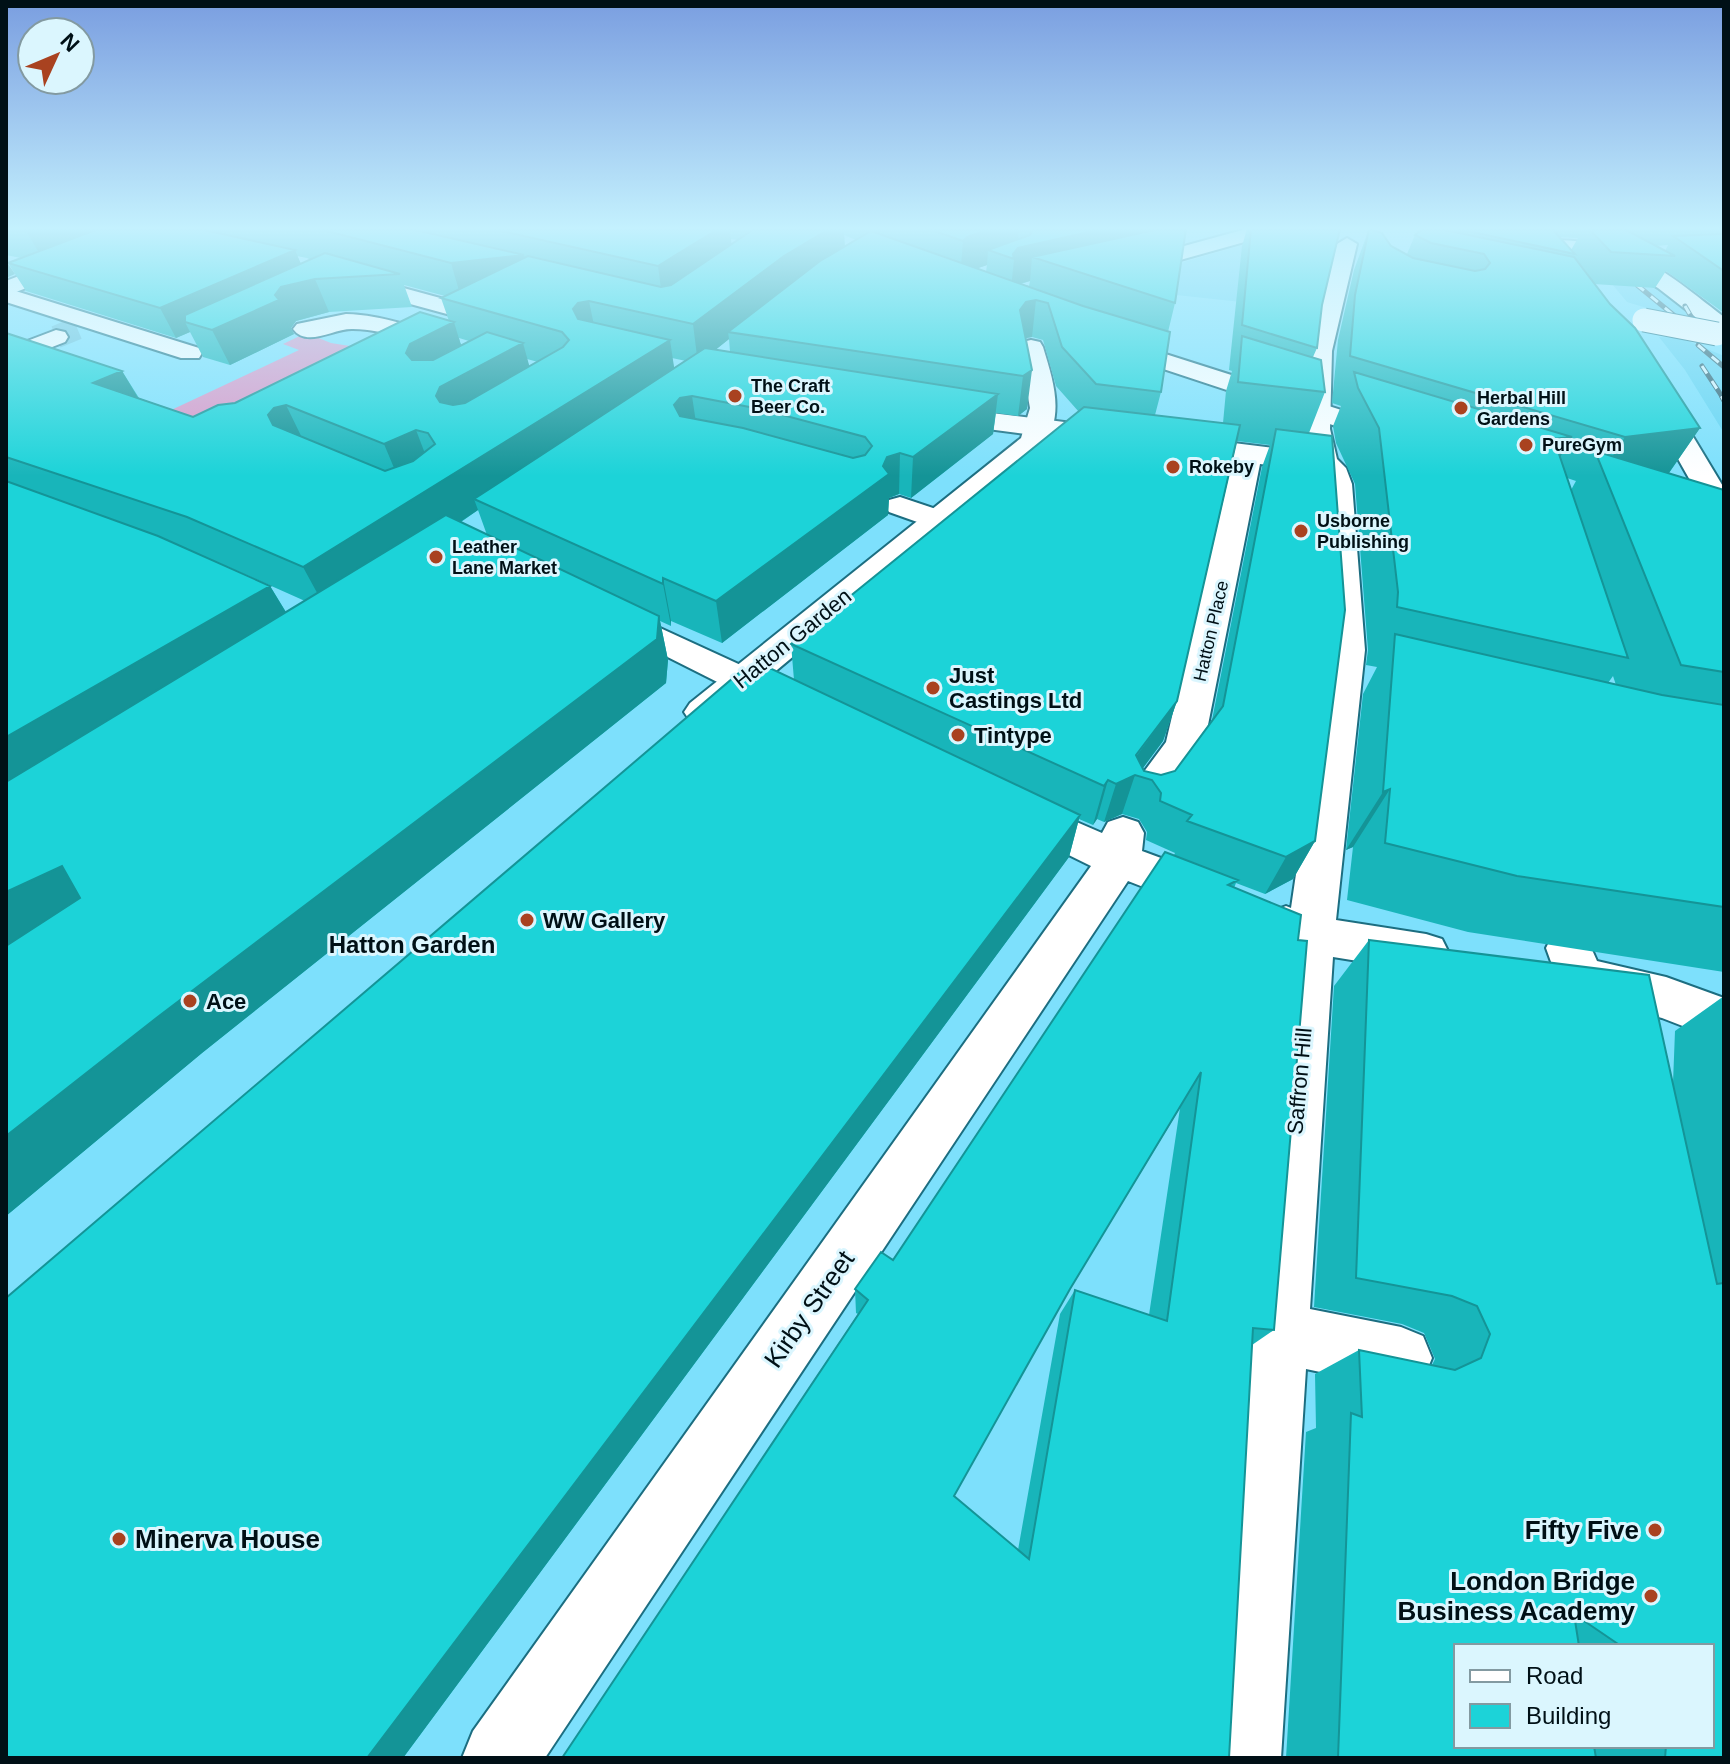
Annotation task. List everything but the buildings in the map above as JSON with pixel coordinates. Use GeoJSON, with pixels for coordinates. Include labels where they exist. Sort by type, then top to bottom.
{"type":"FeatureCollection","features":[{"type":"Feature","properties":{"kind":"street"},"geometry":{"type":"LineString","coordinates":[[56,311],[88,324],[184,351],[211,334]]}},
{"type":"Feature","properties":{"kind":"street"},"geometry":{"type":"LineString","coordinates":[[448,311],[465,316]]}},
{"type":"Feature","properties":{"kind":"street","name":"Saffron Hill"},"geometry":{"type":"LineString","coordinates":[[1243,1758],[1312,935],[1347,650],[1337,484],[1332,468],[1324,463],[1316,429],[1324,328],[1328,311]]}},
{"type":"Feature","properties":{"kind":"street"},"geometry":{"type":"LineString","coordinates":[[1699,311],[1722,332]]}},
{"type":"Feature","properties":{"kind":"street"},"geometry":{"type":"LineString","coordinates":[[1636,318],[1722,332]]}},
{"type":"Feature","properties":{"kind":"street"},"geometry":{"type":"LineString","coordinates":[[305,329],[311,331],[330,322],[363,319],[464,350]]}},
{"type":"Feature","properties":{"kind":"street"},"geometry":{"type":"LineString","coordinates":[[1086,335],[1413,442]]}},
{"type":"Feature","properties":{"kind":"street"},"geometry":{"type":"LineString","coordinates":[[6,358],[56,337]]}},
{"type":"Feature","properties":{"kind":"street"},"geometry":{"type":"LineString","coordinates":[[398,356],[429,337]]}},
{"type":"Feature","properties":{"kind":"street"},"geometry":{"type":"LineString","coordinates":[[1041,340],[1042,430]]}},
{"type":"Feature","properties":{"kind":"street"},"geometry":{"type":"LineString","coordinates":[[1639,371],[1687,447],[1716,529]]}},
{"type":"Feature","properties":{"kind":"street"},"geometry":{"type":"LineString","coordinates":[[912,410],[1042,430],[1324,463]]}},
{"type":"Feature","properties":{"kind":"street","name":"Hatton Garden"},"geometry":{"type":"LineString","coordinates":[[677,734],[741,679],[918,513],[1032,443],[1042,430]]}},
{"type":"Feature","properties":{"kind":"street","name":"Hatton Place"},"geometry":{"type":"LineString","coordinates":[[1130,829],[1185,745],[1248,455]]}},
{"type":"Feature","properties":{"kind":"street"},"geometry":{"type":"LineString","coordinates":[[584,602],[821,717]]}},
{"type":"Feature","properties":{"kind":"street"},"geometry":{"type":"LineString","coordinates":[[1344,674],[1382,683]]}},
{"type":"Feature","properties":{"kind":"street"},"geometry":{"type":"LineString","coordinates":[[984,795],[1130,829],[1312,935],[1473,961]]}},
{"type":"Feature","properties":{"kind":"street","name":"Kirby Street"},"geometry":{"type":"LineString","coordinates":[[500,1758],[1130,829]]}},
{"type":"Feature","properties":{"kind":"street"},"geometry":{"type":"LineString","coordinates":[[1579,966],[1724,1020]]}},
{"type":"Feature","properties":{"kind":"street"},"geometry":{"type":"LineString","coordinates":[[1277,1332],[1401,1358]]}},
{"type":"Feature","properties":{"kind":"shaded area"},"geometry":{"type":"Polygon","coordinates":[[[1658,311],[1693,311],[1704,320],[1686,320],[1658,311]]]}},
{"type":"Feature","properties":{"kind":"shaded area"},"geometry":{"type":"Polygon","coordinates":[[[306,333],[331,343],[356,347],[231,436],[167,412],[299,350],[283,344],[306,333]]]}},
{"type":"Feature","properties":{"kind":"shaded area"},"geometry":{"type":"Polygon","coordinates":[[[1659,337],[1681,338],[1724,356],[1724,433],[1685,370],[1659,337]]]}},
{"type":"Feature","properties":{"kind":"tunnel"},"geometry":{"type":"LineString","coordinates":[[56,337],[82,326]]}},
{"type":"Feature","properties":{"kind":"railway"},"geometry":{"type":"LineString","coordinates":[[1669,311],[1676,317]]}},
{"type":"Feature","properties":{"kind":"railway"},"geometry":{"type":"LineString","coordinates":[[1688,311],[1693,320]]}},
{"type":"Feature","properties":{"kind":"railway"},"geometry":{"type":"LineString","coordinates":[[1698,345],[1724,367]]}},
{"type":"Feature","properties":{"kind":"railway"},"geometry":{"type":"LineString","coordinates":[[1702,366],[1723,398]]}},
{"type":"Feature","properties":{"kind":"place","name":"The Craft Beer Co."},"geometry":{"type":"Point","coordinates":[735,396]}},
{"type":"Feature","properties":{"kind":"place","name":"Herbal Hill Gardens"},"geometry":{"type":"Point","coordinates":[1461,408]}},
{"type":"Feature","properties":{"kind":"place","name":"PureGym"},"geometry":{"type":"Point","coordinates":[1526,445]}},
{"type":"Feature","properties":{"kind":"place","name":"Rokeby"},"geometry":{"type":"Point","coordinates":[1173,467]}},
{"type":"Feature","properties":{"kind":"place","name":"Usborne Publishing"},"geometry":{"type":"Point","coordinates":[1301,531]}},
{"type":"Feature","properties":{"kind":"place","name":"Leather Lane Market"},"geometry":{"type":"Point","coordinates":[436,557]}},
{"type":"Feature","properties":{"kind":"place","name":"Just Castings Ltd"},"geometry":{"type":"Point","coordinates":[933,688]}},
{"type":"Feature","properties":{"kind":"place","name":"Tintype"},"geometry":{"type":"Point","coordinates":[958,735]}},
{"type":"Feature","properties":{"kind":"place","name":"WW Gallery"},"geometry":{"type":"Point","coordinates":[527,920]}},
{"type":"Feature","properties":{"kind":"place","name":"Ace"},"geometry":{"type":"Point","coordinates":[190,1001]}},
{"type":"Feature","properties":{"kind":"place","name":"Fifty Five"},"geometry":{"type":"Point","coordinates":[1655,1530]}},
{"type":"Feature","properties":{"kind":"place","name":"Minerva House"},"geometry":{"type":"Point","coordinates":[119,1539]}},
{"type":"Feature","properties":{"kind":"place","name":"London Bridge Business Academy"},"geometry":{"type":"Point","coordinates":[1651,1596]}},
{"type":"Feature","properties":{"kind":"district","name":"Hatton Garden"},"geometry":{"type":"Point","coordinates":[412,945]}}]}
